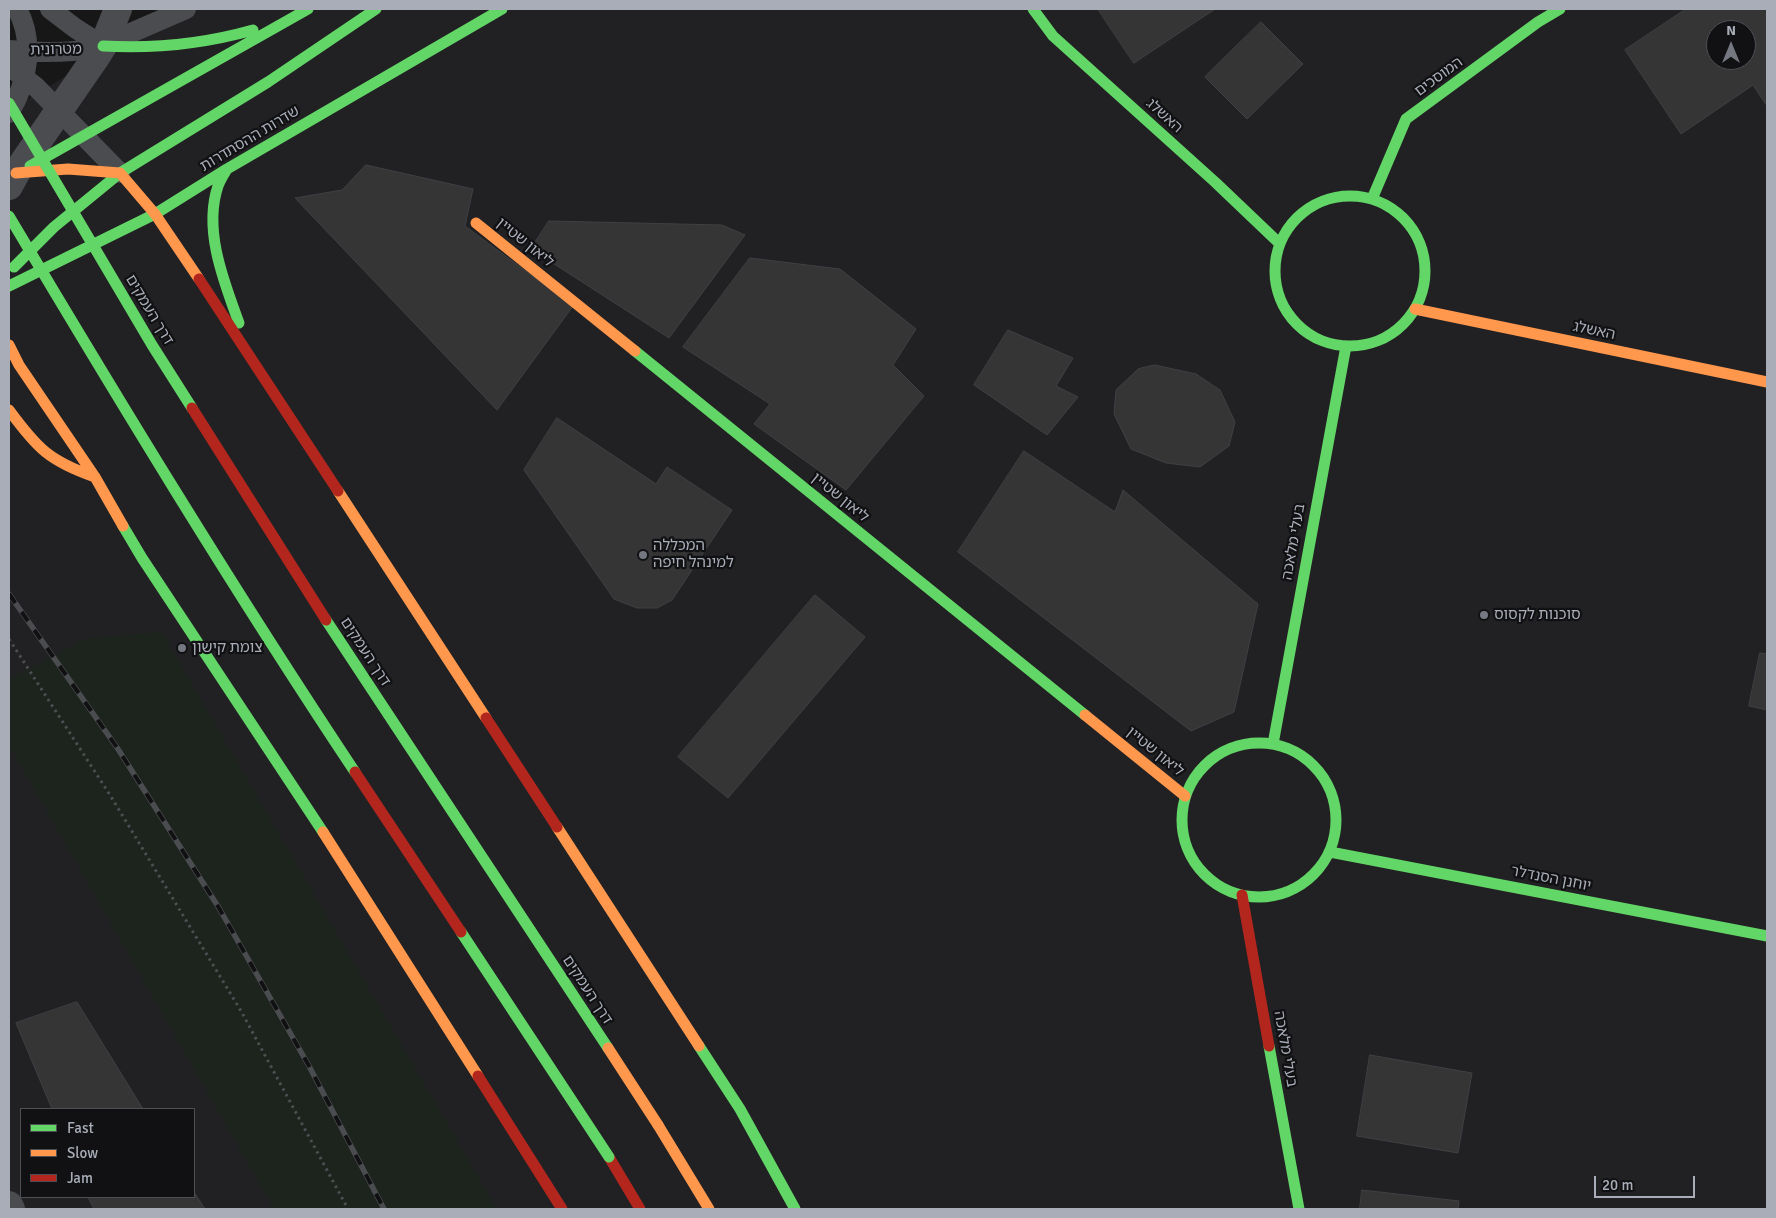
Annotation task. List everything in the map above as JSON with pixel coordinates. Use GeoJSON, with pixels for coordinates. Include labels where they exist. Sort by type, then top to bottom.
{"type":"FeatureCollection","features":[{"type":"Feature","properties":{"kind":"main road"},"geometry":{"type":"LineString","coordinates":[[11,179],[308,9]]}},
{"type":"Feature","properties":{"kind":"main road"},"geometry":{"type":"LineString","coordinates":[[9,272],[54,227],[120,173],[268,82],[376,9]]}},
{"type":"Feature","properties":{"kind":"main road","name":"שדרות ההסתדרות"},"geometry":{"type":"LineString","coordinates":[[9,286],[155,214],[227,169],[502,9]]}},
{"type":"Feature","properties":{"kind":"main road","name":"האשלג"},"geometry":{"type":"LineString","coordinates":[[1033,9],[1053,36],[1215,182],[1279,243]]}},
{"type":"Feature","properties":{"kind":"main road","name":"המוסכים"},"geometry":{"type":"LineString","coordinates":[[1372,199],[1406,119],[1538,22],[1560,9]]}},
{"type":"Feature","properties":{"kind":"main road"},"geometry":{"type":"LineString","coordinates":[[103,46],[131,48],[198,43],[231,36],[290,19]]}},
{"type":"Feature","properties":{"kind":"main road","name":"דרך העמקים"},"geometry":{"type":"LineString","coordinates":[[9,103],[152,345],[340,642],[658,1125],[709,1209]]}},
{"type":"Feature","properties":{"kind":"main road"},"geometry":{"type":"LineString","coordinates":[[11,179],[59,168],[81,168],[120,173],[155,214],[256,364],[740,1109],[795,1209]]}},
{"type":"Feature","properties":{"kind":"main road"},"geometry":{"type":"LineString","coordinates":[[227,169],[220,178],[215,194],[214,222],[216,238],[220,261],[235,312],[256,364]]}},
{"type":"Feature","properties":{"kind":"main road"},"geometry":{"type":"LineString","coordinates":[[1350,195],[1372,199],[1393,208],[1409,224],[1421,243],[1425,265],[1424,287],[1415,309],[1403,325],[1386,337],[1366,345],[1346,346],[1322,341],[1302,330],[1286,312],[1276,290],[1274,266],[1279,243],[1291,224],[1307,209],[1328,199],[1350,195]]}},
{"type":"Feature","properties":{"kind":"main road"},"geometry":{"type":"LineString","coordinates":[[115,222],[155,214]]}},
{"type":"Feature","properties":{"kind":"main road"},"geometry":{"type":"LineString","coordinates":[[9,216],[119,401],[296,683],[609,1157],[640,1209]]}},
{"type":"Feature","properties":{"kind":"main road","name":"ליאון שטיין"},"geometry":{"type":"LineString","coordinates":[[476,223],[1185,796]]}},
{"type":"Feature","properties":{"kind":"main road"},"geometry":{"type":"LineString","coordinates":[[9,230],[32,230],[98,224]]}},
{"type":"Feature","properties":{"kind":"main road","name":"האשלג"},"geometry":{"type":"LineString","coordinates":[[1415,309],[1767,382]]}},
{"type":"Feature","properties":{"kind":"main road"},"geometry":{"type":"LineString","coordinates":[[9,345],[19,365],[95,477],[142,558],[305,803],[562,1209]]}},
{"type":"Feature","properties":{"kind":"main road","name":"בעלי מלאכה"},"geometry":{"type":"LineString","coordinates":[[1273,744],[1346,346]]}},
{"type":"Feature","properties":{"kind":"main road"},"geometry":{"type":"LineString","coordinates":[[9,410],[35,445],[64,465],[95,477]]}},
{"type":"Feature","properties":{"kind":"main road"},"geometry":{"type":"LineString","coordinates":[[1250,743],[1273,744],[1295,751],[1314,765],[1328,784],[1335,806],[1336,830],[1330,852],[1315,874],[1294,889],[1268,897],[1242,895],[1218,885],[1199,868],[1186,846],[1182,821],[1185,796],[1195,776],[1210,760],[1229,749],[1250,743]]}},
{"type":"Feature","properties":{"kind":"main road","name":"יוחנן הסנדלר"},"geometry":{"type":"LineString","coordinates":[[1330,852],[1767,936]]}},
{"type":"Feature","properties":{"kind":"main road","name":"בעלי מלאכה"},"geometry":{"type":"LineString","coordinates":[[1242,895],[1299,1209]]}},
{"type":"Feature","properties":{"kind":"street"},"geometry":{"type":"LineString","coordinates":[[11,179],[103,46],[118,9]]}},
{"type":"Feature","properties":{"kind":"street"},"geometry":{"type":"LineString","coordinates":[[9,1205],[11,1209]]}},
{"type":"Feature","properties":{"kind":"lane"},"geometry":{"type":"LineString","coordinates":[[9,113],[19,94],[17,72],[18,47],[22,21],[17,9]]}},
{"type":"Feature","properties":{"kind":"lane","name":"מטרונית"},"geometry":{"type":"LineString","coordinates":[[50,9],[103,46],[186,9]]}},
{"type":"Feature","properties":{"kind":"lane"},"geometry":{"type":"LineString","coordinates":[[18,47],[103,46]]}},
{"type":"Feature","properties":{"kind":"lane"},"geometry":{"type":"LineString","coordinates":[[17,72],[85,136],[120,173]]}},
{"type":"Feature","properties":{"kind":"path"},"geometry":{"type":"LineString","coordinates":[[9,639],[110,795],[241,1011],[348,1209]]}},
{"type":"Feature","properties":{"kind":"shaded area"},"geometry":{"type":"Polygon","coordinates":[[[178,9],[1767,9],[1767,1209],[9,1209],[9,110],[178,9]]]}},
{"type":"Feature","properties":{"kind":"shaded area"},"geometry":{"type":"Polygon","coordinates":[[[162,632],[497,1209],[274,1209],[9,745],[9,679],[87,638],[162,632]]]}},
{"type":"Feature","properties":{"kind":"building"},"geometry":{"type":"Polygon","coordinates":[[[1098,9],[1215,9],[1134,63],[1098,9]]]}},
{"type":"Feature","properties":{"kind":"building"},"geometry":{"type":"Polygon","coordinates":[[[1686,9],[1767,9],[1767,106],[1753,85],[1681,134],[1625,50],[1686,9]]]}},
{"type":"Feature","properties":{"kind":"building"},"geometry":{"type":"Polygon","coordinates":[[[1261,22],[1303,64],[1247,119],[1205,77],[1261,22]]]}},
{"type":"Feature","properties":{"kind":"building"},"geometry":{"type":"Polygon","coordinates":[[[366,165],[473,189],[465,226],[573,306],[497,410],[295,198],[342,190],[366,165]]]}},
{"type":"Feature","properties":{"kind":"building"},"geometry":{"type":"Polygon","coordinates":[[[549,221],[722,225],[745,235],[669,338],[531,249],[549,221]]]}},
{"type":"Feature","properties":{"kind":"building"},"geometry":{"type":"Polygon","coordinates":[[[750,258],[840,269],[916,329],[893,365],[924,396],[846,490],[754,424],[770,404],[683,347],[750,258]]]}},
{"type":"Feature","properties":{"kind":"building"},"geometry":{"type":"Polygon","coordinates":[[[1008,330],[1073,358],[1056,386],[1078,397],[1047,435],[974,385],[1008,330]]]}},
{"type":"Feature","properties":{"kind":"building"},"geometry":{"type":"Polygon","coordinates":[[[1155,365],[1196,374],[1220,390],[1235,422],[1229,446],[1200,467],[1166,463],[1131,449],[1114,414],[1116,390],[1138,369],[1155,365]]]}},
{"type":"Feature","properties":{"kind":"building","name":"המכללה למינהל חיפה"},"geometry":{"type":"Polygon","coordinates":[[[557,418],[656,484],[667,467],[732,510],[672,600],[657,608],[637,608],[614,599],[524,470],[557,418]]]}},
{"type":"Feature","properties":{"kind":"building"},"geometry":{"type":"Polygon","coordinates":[[[1024,451],[1115,512],[1123,490],[1258,604],[1234,712],[1191,731],[958,552],[1024,451]]]}},
{"type":"Feature","properties":{"kind":"building"},"geometry":{"type":"Polygon","coordinates":[[[815,595],[865,637],[728,798],[678,757],[815,595]]]}},
{"type":"Feature","properties":{"kind":"building"},"geometry":{"type":"Polygon","coordinates":[[[1760,653],[1767,654],[1767,710],[1749,706],[1760,653]]]}},
{"type":"Feature","properties":{"kind":"building"},"geometry":{"type":"Polygon","coordinates":[[[77,1002],[142,1108],[52,1108],[16,1023],[77,1002]]]}},
{"type":"Feature","properties":{"kind":"building"},"geometry":{"type":"Polygon","coordinates":[[[1370,1055],[1472,1073],[1458,1153],[1357,1136],[1370,1055]]]}},
{"type":"Feature","properties":{"kind":"building"},"geometry":{"type":"Polygon","coordinates":[[[1362,1190],[1459,1201],[1458,1209],[1360,1209],[1362,1190]]]}},
{"type":"Feature","properties":{"kind":"building"},"geometry":{"type":"Polygon","coordinates":[[[195,1194],[205,1209],[94,1209],[88,1198],[195,1198],[195,1194]]]}},
{"type":"Feature","properties":{"kind":"railway"},"geometry":{"type":"LineString","coordinates":[[9,594],[118,749],[219,908],[309,1066],[384,1209]]}},
{"type":"Feature","properties":{"kind":"traffic: fast"},"geometry":{"type":"LineString","coordinates":[[30,166],[308,9]]}},
{"type":"Feature","properties":{"kind":"traffic: fast"},"geometry":{"type":"LineString","coordinates":[[14,267],[54,227],[120,173],[268,82],[376,9]]}},
{"type":"Feature","properties":{"kind":"traffic: fast"},"geometry":{"type":"LineString","coordinates":[[9,286],[155,214],[227,169],[502,9]]}},
{"type":"Feature","properties":{"kind":"traffic: fast"},"geometry":{"type":"LineString","coordinates":[[1033,9],[1053,36],[1215,182],[1279,243]]}},
{"type":"Feature","properties":{"kind":"traffic: fast"},"geometry":{"type":"LineString","coordinates":[[1372,199],[1406,119],[1538,22],[1560,9]]}},
{"type":"Feature","properties":{"kind":"traffic: fast"},"geometry":{"type":"LineString","coordinates":[[103,46],[160,46],[216,39],[253,30]]}},
{"type":"Feature","properties":{"kind":"traffic: fast"},"geometry":{"type":"LineString","coordinates":[[9,103],[152,345],[192,408]]}},
{"type":"Feature","properties":{"kind":"traffic: fast"},"geometry":{"type":"LineString","coordinates":[[227,169],[219,184],[214,203],[214,238],[217,256],[239,323]]}},
{"type":"Feature","properties":{"kind":"traffic: fast"},"geometry":{"type":"LineString","coordinates":[[1350,196],[1365,197],[1379,202],[1403,218],[1419,242],[1424,256],[1425,271],[1424,286],[1419,300],[1403,324],[1379,340],[1365,345],[1350,346],[1335,345],[1321,340],[1297,324],[1281,300],[1276,286],[1275,271],[1276,256],[1281,242],[1297,218],[1321,202],[1335,197],[1350,196]]}},
{"type":"Feature","properties":{"kind":"traffic: fast"},"geometry":{"type":"LineString","coordinates":[[9,216],[179,496],[355,772]]}},
{"type":"Feature","properties":{"kind":"traffic: fast"},"geometry":{"type":"LineString","coordinates":[[1273,744],[1346,346]]}},
{"type":"Feature","properties":{"kind":"traffic: fast"},"geometry":{"type":"LineString","coordinates":[[635,351],[1085,715]]}},
{"type":"Feature","properties":{"kind":"traffic: fast"},"geometry":{"type":"LineString","coordinates":[[123,526],[142,558],[323,832]]}},
{"type":"Feature","properties":{"kind":"traffic: fast"},"geometry":{"type":"LineString","coordinates":[[326,620],[608,1048]]}},
{"type":"Feature","properties":{"kind":"traffic: fast"},"geometry":{"type":"LineString","coordinates":[[1259,743],[1288,749],[1302,756],[1313,766],[1323,777],[1330,791],[1336,820],[1330,849],[1323,863],[1313,874],[1302,884],[1288,891],[1259,897],[1230,891],[1216,884],[1205,874],[1195,863],[1188,849],[1182,820],[1188,791],[1195,777],[1205,766],[1216,756],[1230,749],[1259,743]]}},
{"type":"Feature","properties":{"kind":"traffic: fast"},"geometry":{"type":"LineString","coordinates":[[1330,852],[1767,936]]}},
{"type":"Feature","properties":{"kind":"traffic: fast"},"geometry":{"type":"LineString","coordinates":[[461,932],[609,1157]]}},
{"type":"Feature","properties":{"kind":"traffic: fast"},"geometry":{"type":"LineString","coordinates":[[699,1046],[740,1109],[795,1209]]}},
{"type":"Feature","properties":{"kind":"traffic: fast"},"geometry":{"type":"LineString","coordinates":[[1269,1046],[1299,1209]]}},
{"type":"Feature","properties":{"kind":"traffic: slow"},"geometry":{"type":"LineString","coordinates":[[16,173],[68,169],[120,173],[155,214],[199,279]]}},
{"type":"Feature","properties":{"kind":"traffic: slow"},"geometry":{"type":"LineString","coordinates":[[476,223],[635,351]]}},
{"type":"Feature","properties":{"kind":"traffic: slow"},"geometry":{"type":"LineString","coordinates":[[1415,309],[1767,382]]}},
{"type":"Feature","properties":{"kind":"traffic: slow"},"geometry":{"type":"LineString","coordinates":[[9,345],[19,365],[95,477],[123,526]]}},
{"type":"Feature","properties":{"kind":"traffic: slow"},"geometry":{"type":"LineString","coordinates":[[9,410],[36,444],[45,452],[66,465],[95,477]]}},
{"type":"Feature","properties":{"kind":"traffic: slow"},"geometry":{"type":"LineString","coordinates":[[338,491],[486,718]]}},
{"type":"Feature","properties":{"kind":"traffic: slow"},"geometry":{"type":"LineString","coordinates":[[1085,715],[1185,796]]}},
{"type":"Feature","properties":{"kind":"traffic: slow"},"geometry":{"type":"LineString","coordinates":[[557,827],[699,1046]]}},
{"type":"Feature","properties":{"kind":"traffic: slow"},"geometry":{"type":"LineString","coordinates":[[323,832],[478,1076]]}},
{"type":"Feature","properties":{"kind":"traffic: slow"},"geometry":{"type":"LineString","coordinates":[[608,1048],[658,1125]]}},
{"type":"Feature","properties":{"kind":"traffic: slow"},"geometry":{"type":"LineString","coordinates":[[658,1125],[709,1209]]}},
{"type":"Feature","properties":{"kind":"traffic: jam"},"geometry":{"type":"LineString","coordinates":[[199,279],[338,491]]}},
{"type":"Feature","properties":{"kind":"traffic: jam"},"geometry":{"type":"LineString","coordinates":[[192,408],[326,620]]}},
{"type":"Feature","properties":{"kind":"traffic: jam"},"geometry":{"type":"LineString","coordinates":[[486,718],[557,827]]}},
{"type":"Feature","properties":{"kind":"traffic: jam"},"geometry":{"type":"LineString","coordinates":[[355,772],[461,932]]}},
{"type":"Feature","properties":{"kind":"traffic: jam"},"geometry":{"type":"LineString","coordinates":[[1242,895],[1269,1046]]}},
{"type":"Feature","properties":{"kind":"traffic: jam"},"geometry":{"type":"LineString","coordinates":[[478,1076],[562,1209]]}},
{"type":"Feature","properties":{"kind":"traffic: jam"},"geometry":{"type":"LineString","coordinates":[[609,1157],[640,1209]]}},
{"type":"Feature","properties":{"kind":"place","name":"המכללה למינהל חיפה"},"geometry":{"type":"Point","coordinates":[643,555]}},
{"type":"Feature","properties":{"kind":"place","name":"סוכנות לקסוס"},"geometry":{"type":"Point","coordinates":[1484,615]}},
{"type":"Feature","properties":{"kind":"place","name":"צומת קישון"},"geometry":{"type":"Point","coordinates":[182,648]}}]}
